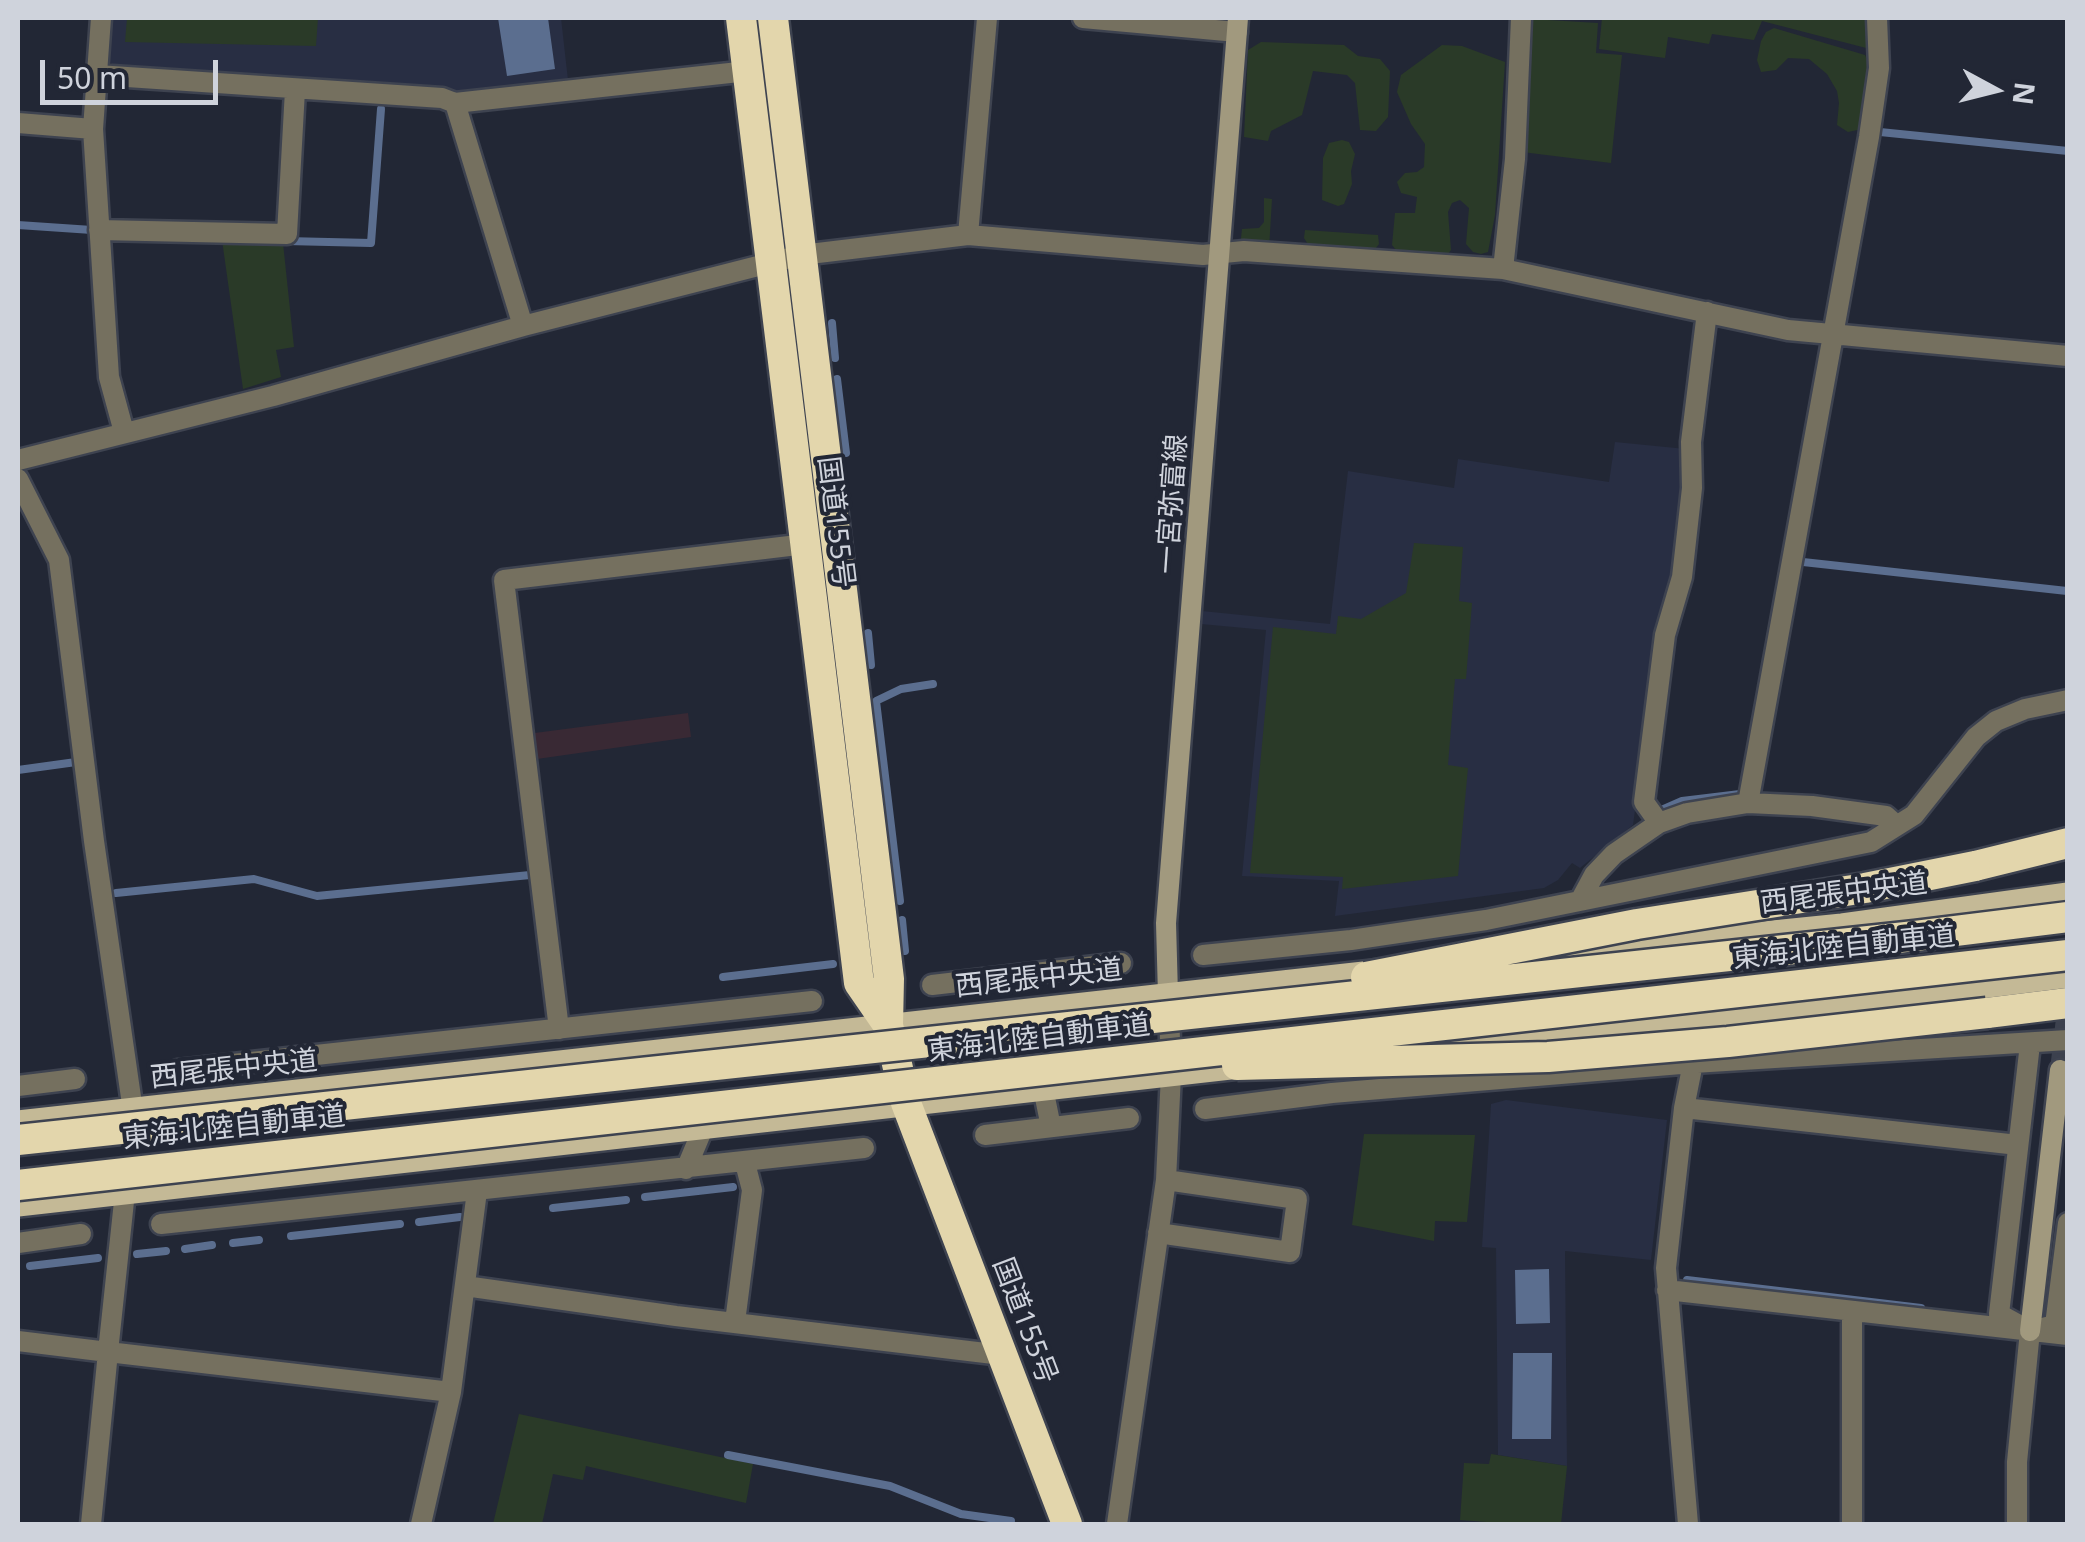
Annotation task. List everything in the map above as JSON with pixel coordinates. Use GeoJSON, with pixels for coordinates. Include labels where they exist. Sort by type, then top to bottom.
{"type":"FeatureCollection","features":[{"type":"Feature","properties":{"kind":"highway","name":"国道155号"},"geometry":{"type":"LineString","coordinates":[[741,18],[859,983],[888,1025]]}},
{"type":"Feature","properties":{"kind":"highway","name":"国道155号"},"geometry":{"type":"LineString","coordinates":[[781,18],[801,255],[889,979],[888,1025],[906,1103],[1067,1524]]}},
{"type":"Feature","properties":{"kind":"highway"},"geometry":{"type":"LineString","coordinates":[[1177,1004],[1864,888],[2068,843]]}},
{"type":"Feature","properties":{"kind":"highway","name":"東海北陸自動車道"},"geometry":{"type":"LineString","coordinates":[[18,1140],[1177,1004],[1895,938],[2068,917]]}},
{"type":"Feature","properties":{"kind":"highway","name":"東海北陸自動車道"},"geometry":{"type":"LineString","coordinates":[[18,1185],[2068,955]]}},
{"type":"Feature","properties":{"kind":"highway"},"geometry":{"type":"LineString","coordinates":[[868,1092],[1158,1067],[1601,1053],[2068,1003]]}},
{"type":"Feature","properties":{"kind":"main road","name":"一宮弥富線"},"geometry":{"type":"LineString","coordinates":[[1177,1004],[1166,923],[1222,253],[1237,25]]}},
{"type":"Feature","properties":{"kind":"main road","name":"西尾張中央道"},"geometry":{"type":"LineString","coordinates":[[18,1124],[1013,1012],[1177,1004],[1356,975],[1842,926],[2068,895]]}},
{"type":"Feature","properties":{"kind":"main road"},"geometry":{"type":"LineString","coordinates":[[18,1204],[2068,975]]}},
{"type":"Feature","properties":{"kind":"main road"},"geometry":{"type":"LineString","coordinates":[[2030,1331],[2060,1070]]}},
{"type":"Feature","properties":{"kind":"street"},"geometry":{"type":"LineString","coordinates":[[101,18],[93,129],[109,377],[124,432]]}},
{"type":"Feature","properties":{"kind":"street"},"geometry":{"type":"LineString","coordinates":[[968,235],[987,18]]}},
{"type":"Feature","properties":{"kind":"street"},"geometry":{"type":"LineString","coordinates":[[1083,18],[1237,25]]}},
{"type":"Feature","properties":{"kind":"street"},"geometry":{"type":"LineString","coordinates":[[1503,270],[1522,18]]}},
{"type":"Feature","properties":{"kind":"street"},"geometry":{"type":"LineString","coordinates":[[1748,803],[1877,85],[1877,18]]}},
{"type":"Feature","properties":{"kind":"street"},"geometry":{"type":"LineString","coordinates":[[97,75],[442,98],[455,103],[748,71]]}},
{"type":"Feature","properties":{"kind":"street"},"geometry":{"type":"LineString","coordinates":[[99,230],[287,234],[295,90]]}},
{"type":"Feature","properties":{"kind":"street"},"geometry":{"type":"LineString","coordinates":[[455,103],[523,326]]}},
{"type":"Feature","properties":{"kind":"street"},"geometry":{"type":"LineString","coordinates":[[18,123],[93,129]]}},
{"type":"Feature","properties":{"kind":"street"},"geometry":{"type":"LineString","coordinates":[[18,460],[273,396],[770,262],[968,235],[1203,255],[1244,251],[1503,270],[1831,336],[2068,356]]}},
{"type":"Feature","properties":{"kind":"street"},"geometry":{"type":"LineString","coordinates":[[1660,823],[1644,802],[1665,635],[1682,576],[1692,488],[1691,442],[1707,312]]}},
{"type":"Feature","properties":{"kind":"street"},"geometry":{"type":"LineString","coordinates":[[18,479],[60,560],[94,842],[133,1111]]}},
{"type":"Feature","properties":{"kind":"street"},"geometry":{"type":"LineString","coordinates":[[558,1029],[504,580],[806,544]]}},
{"type":"Feature","properties":{"kind":"street"},"geometry":{"type":"LineString","coordinates":[[1203,955],[1351,940],[1504,917],[1871,842],[1914,815],[1976,736],[2025,709],[2068,700]]}},
{"type":"Feature","properties":{"kind":"street"},"geometry":{"type":"LineString","coordinates":[[1580,902],[1594,875],[1614,854],[1660,823],[1715,807],[1748,803],[1854,810],[1886,816],[1896,826]]}},
{"type":"Feature","properties":{"kind":"street"},"geometry":{"type":"LineString","coordinates":[[1351,940],[1356,975]]}},
{"type":"Feature","properties":{"kind":"street"},"geometry":{"type":"LineString","coordinates":[[932,985],[1121,963]]}},
{"type":"Feature","properties":{"kind":"street"},"geometry":{"type":"LineString","coordinates":[[1008,976],[1013,1012]]}},
{"type":"Feature","properties":{"kind":"street"},"geometry":{"type":"LineString","coordinates":[[178,1070],[812,1001]]}},
{"type":"Feature","properties":{"kind":"street"},"geometry":{"type":"LineString","coordinates":[[1116,1524],[1166,1180],[1177,1004]]}},
{"type":"Feature","properties":{"kind":"street"},"geometry":{"type":"LineString","coordinates":[[582,1027],[587,1060]]}},
{"type":"Feature","properties":{"kind":"street"},"geometry":{"type":"LineString","coordinates":[[1205,1110],[1332,1093],[1692,1063],[2068,1040]]}},
{"type":"Feature","properties":{"kind":"street"},"geometry":{"type":"LineString","coordinates":[[2030,1044],[1998,1314],[2030,1331],[2055,1324],[2068,1223]]}},
{"type":"Feature","properties":{"kind":"street"},"geometry":{"type":"LineString","coordinates":[[1428,1045],[1434,1084]]}},
{"type":"Feature","properties":{"kind":"street"},"geometry":{"type":"LineString","coordinates":[[1688,1524],[1666,1268],[1692,1063]]}},
{"type":"Feature","properties":{"kind":"street"},"geometry":{"type":"LineString","coordinates":[[18,1086],[76,1079]]}},
{"type":"Feature","properties":{"kind":"street"},"geometry":{"type":"LineString","coordinates":[[1043,1088],[1051,1127]]}},
{"type":"Feature","properties":{"kind":"street"},"geometry":{"type":"LineString","coordinates":[[1684,1108],[2018,1145]]}},
{"type":"Feature","properties":{"kind":"street"},"geometry":{"type":"LineString","coordinates":[[986,1135],[1129,1118]]}},
{"type":"Feature","properties":{"kind":"street"},"geometry":{"type":"LineString","coordinates":[[686,1169],[704,1126]]}},
{"type":"Feature","properties":{"kind":"street"},"geometry":{"type":"LineString","coordinates":[[162,1224],[864,1148]]}},
{"type":"Feature","properties":{"kind":"street"},"geometry":{"type":"LineString","coordinates":[[391,1161],[420,1196]]}},
{"type":"Feature","properties":{"kind":"street"},"geometry":{"type":"LineString","coordinates":[[735,1322],[752,1190],[745,1163]]}},
{"type":"Feature","properties":{"kind":"street"},"geometry":{"type":"LineString","coordinates":[[1158,1233],[1290,1252],[1297,1199],[1166,1180]]}},
{"type":"Feature","properties":{"kind":"street"},"geometry":{"type":"LineString","coordinates":[[421,1524],[451,1392],[477,1191]]}},
{"type":"Feature","properties":{"kind":"street"},"geometry":{"type":"LineString","coordinates":[[91,1524],[124,1192]]}},
{"type":"Feature","properties":{"kind":"street"},"geometry":{"type":"LineString","coordinates":[[18,1244],[81,1234]]}},
{"type":"Feature","properties":{"kind":"street"},"geometry":{"type":"LineString","coordinates":[[465,1286],[1002,1355]]}},
{"type":"Feature","properties":{"kind":"street"},"geometry":{"type":"LineString","coordinates":[[1668,1290],[2068,1336]]}},
{"type":"Feature","properties":{"kind":"street"},"geometry":{"type":"LineString","coordinates":[[1852,1311],[1852,1524]]}},
{"type":"Feature","properties":{"kind":"street"},"geometry":{"type":"LineString","coordinates":[[2017,1524],[2017,1462],[2030,1331]]}},
{"type":"Feature","properties":{"kind":"street"},"geometry":{"type":"LineString","coordinates":[[18,1341],[451,1392]]}},
{"type":"Feature","properties":{"kind":"shaded area"},"geometry":{"type":"Polygon","coordinates":[[[106,18],[561,18],[568,80],[455,94],[121,71],[103,57],[106,18]]]}},
{"type":"Feature","properties":{"kind":"shaded area"},"geometry":{"type":"Polygon","coordinates":[[[498,18],[548,18],[555,69],[507,76],[498,18]]]}},
{"type":"Feature","properties":{"kind":"shaded area"},"geometry":{"type":"Polygon","coordinates":[[[1615,442],[1686,449],[1673,589],[1660,626],[1633,825],[1580,868],[1572,863],[1558,880],[1544,888],[1335,916],[1339,881],[1242,876],[1266,630],[1201,624],[1202,611],[1330,624],[1348,471],[1454,488],[1458,459],[1609,482],[1615,442]]]}},
{"type":"Feature","properties":{"kind":"shaded area"},"geometry":{"type":"Polygon","coordinates":[[[688,713],[691,737],[530,760],[527,734],[688,713]]]}},
{"type":"Feature","properties":{"kind":"shaded area"},"geometry":{"type":"Polygon","coordinates":[[[1506,1100],[1667,1120],[1651,1260],[1565,1251],[1567,1466],[1498,1455],[1496,1248],[1482,1247],[1491,1104],[1506,1100]]]}},
{"type":"Feature","properties":{"kind":"shaded area"},"geometry":{"type":"Polygon","coordinates":[[[1549,1269],[1550,1323],[1516,1324],[1515,1270],[1549,1269]]]}},
{"type":"Feature","properties":{"kind":"shaded area"},"geometry":{"type":"Polygon","coordinates":[[[1513,1353],[1552,1353],[1551,1439],[1512,1439],[1513,1353]]]}},
{"type":"Feature","properties":{"kind":"green space"},"geometry":{"type":"Polygon","coordinates":[[[127,18],[318,18],[316,46],[125,42],[127,18]]]}},
{"type":"Feature","properties":{"kind":"green space"},"geometry":{"type":"Polygon","coordinates":[[[1602,18],[1869,18],[1870,49],[1762,21],[1754,40],[1712,34],[1709,44],[1668,37],[1665,58],[1599,49],[1602,18]]]}},
{"type":"Feature","properties":{"kind":"green space"},"geometry":{"type":"Polygon","coordinates":[[[1531,19],[1598,23],[1596,53],[1622,55],[1611,163],[1522,152],[1531,19]]]}},
{"type":"Feature","properties":{"kind":"green space"},"geometry":{"type":"Polygon","coordinates":[[[1774,28],[1865,55],[1870,66],[1862,129],[1848,132],[1837,125],[1837,91],[1827,74],[1809,59],[1788,58],[1776,70],[1761,72],[1757,60],[1761,41],[1774,28]]]}},
{"type":"Feature","properties":{"kind":"green space"},"geometry":{"type":"Polygon","coordinates":[[[1261,42],[1344,45],[1358,56],[1380,59],[1390,71],[1388,117],[1376,131],[1360,130],[1355,83],[1347,75],[1313,71],[1302,115],[1271,131],[1268,141],[1244,137],[1248,50],[1261,42]]]}},
{"type":"Feature","properties":{"kind":"green space"},"geometry":{"type":"Polygon","coordinates":[[[1442,45],[1462,46],[1505,62],[1495,215],[1488,252],[1481,254],[1466,244],[1469,208],[1460,200],[1452,203],[1448,212],[1448,254],[1396,250],[1392,245],[1395,213],[1415,213],[1417,197],[1401,193],[1397,182],[1405,173],[1424,167],[1425,144],[1397,92],[1401,75],[1442,45]]]}},
{"type":"Feature","properties":{"kind":"green space"},"geometry":{"type":"Polygon","coordinates":[[[1349,142],[1355,154],[1352,184],[1344,204],[1338,206],[1322,200],[1323,158],[1329,143],[1349,142]]]}},
{"type":"Feature","properties":{"kind":"green space"},"geometry":{"type":"Polygon","coordinates":[[[1264,198],[1272,199],[1269,249],[1240,247],[1242,229],[1259,228],[1264,222],[1264,198]]]}},
{"type":"Feature","properties":{"kind":"green space"},"geometry":{"type":"Polygon","coordinates":[[[1305,230],[1378,235],[1379,244],[1373,252],[1309,246],[1305,230]]]}},
{"type":"Feature","properties":{"kind":"green space"},"geometry":{"type":"Polygon","coordinates":[[[222,240],[283,243],[294,347],[276,350],[281,377],[243,389],[222,240]]]}},
{"type":"Feature","properties":{"kind":"green space"},"geometry":{"type":"Polygon","coordinates":[[[1414,543],[1463,547],[1459,601],[1472,603],[1466,679],[1455,679],[1448,765],[1468,768],[1458,876],[1342,889],[1343,877],[1250,873],[1273,627],[1336,634],[1338,616],[1361,619],[1406,593],[1414,543]]]}},
{"type":"Feature","properties":{"kind":"green space"},"geometry":{"type":"Polygon","coordinates":[[[1364,1134],[1475,1135],[1467,1222],[1435,1221],[1434,1241],[1352,1225],[1364,1134]]]}},
{"type":"Feature","properties":{"kind":"green space"},"geometry":{"type":"Polygon","coordinates":[[[519,1414],[753,1464],[746,1503],[586,1466],[583,1480],[553,1474],[542,1524],[493,1524],[519,1414]]]}},
{"type":"Feature","properties":{"kind":"green space"},"geometry":{"type":"Polygon","coordinates":[[[1491,1454],[1567,1466],[1561,1524],[1460,1520],[1464,1463],[1489,1464],[1491,1454]]]}},
{"type":"Feature","properties":{"kind":"waterway"},"geometry":{"type":"LineString","coordinates":[[286,241],[371,243],[381,109]]}},
{"type":"Feature","properties":{"kind":"waterway"},"geometry":{"type":"LineString","coordinates":[[1880,132],[2068,151]]}},
{"type":"Feature","properties":{"kind":"waterway"},"geometry":{"type":"LineString","coordinates":[[18,225],[92,230]]}},
{"type":"Feature","properties":{"kind":"waterway"},"geometry":{"type":"LineString","coordinates":[[832,323],[835,358]]}},
{"type":"Feature","properties":{"kind":"waterway"},"geometry":{"type":"LineString","coordinates":[[837,379],[846,453]]}},
{"type":"Feature","properties":{"kind":"waterway"},"geometry":{"type":"LineString","coordinates":[[1803,562],[2067,591]]}},
{"type":"Feature","properties":{"kind":"waterway"},"geometry":{"type":"LineString","coordinates":[[868,633],[871,665]]}},
{"type":"Feature","properties":{"kind":"waterway"},"geometry":{"type":"LineString","coordinates":[[900,901],[876,701],[901,689],[933,684]]}},
{"type":"Feature","properties":{"kind":"waterway"},"geometry":{"type":"LineString","coordinates":[[18,770],[76,762]]}},
{"type":"Feature","properties":{"kind":"waterway"},"geometry":{"type":"LineString","coordinates":[[1657,812],[1682,801],[1740,794]]}},
{"type":"Feature","properties":{"kind":"waterway"},"geometry":{"type":"LineString","coordinates":[[116,893],[254,879],[317,896],[530,875]]}},
{"type":"Feature","properties":{"kind":"waterway"},"geometry":{"type":"LineString","coordinates":[[902,920],[905,951]]}},
{"type":"Feature","properties":{"kind":"waterway"},"geometry":{"type":"LineString","coordinates":[[723,977],[833,964]]}},
{"type":"Feature","properties":{"kind":"waterway"},"geometry":{"type":"LineString","coordinates":[[645,1197],[733,1187]]}},
{"type":"Feature","properties":{"kind":"waterway"},"geometry":{"type":"LineString","coordinates":[[553,1208],[626,1200]]}},
{"type":"Feature","properties":{"kind":"waterway"},"geometry":{"type":"LineString","coordinates":[[419,1222],[460,1217]]}},
{"type":"Feature","properties":{"kind":"waterway"},"geometry":{"type":"LineString","coordinates":[[291,1236],[400,1224]]}},
{"type":"Feature","properties":{"kind":"waterway"},"geometry":{"type":"LineString","coordinates":[[233,1243],[259,1240]]}},
{"type":"Feature","properties":{"kind":"waterway"},"geometry":{"type":"LineString","coordinates":[[185,1249],[212,1245]]}},
{"type":"Feature","properties":{"kind":"waterway"},"geometry":{"type":"LineString","coordinates":[[137,1254],[166,1251]]}},
{"type":"Feature","properties":{"kind":"waterway"},"geometry":{"type":"LineString","coordinates":[[30,1266],[98,1258]]}},
{"type":"Feature","properties":{"kind":"waterway"},"geometry":{"type":"LineString","coordinates":[[1687,1280],[1921,1308]]}},
{"type":"Feature","properties":{"kind":"waterway"},"geometry":{"type":"LineString","coordinates":[[728,1455],[890,1486],[961,1514],[1011,1521]]}},
{"type":"Feature","properties":{"kind":"tunnel"},"geometry":{"type":"LineString","coordinates":[[2060,1070],[2068,1001]]}}]}
